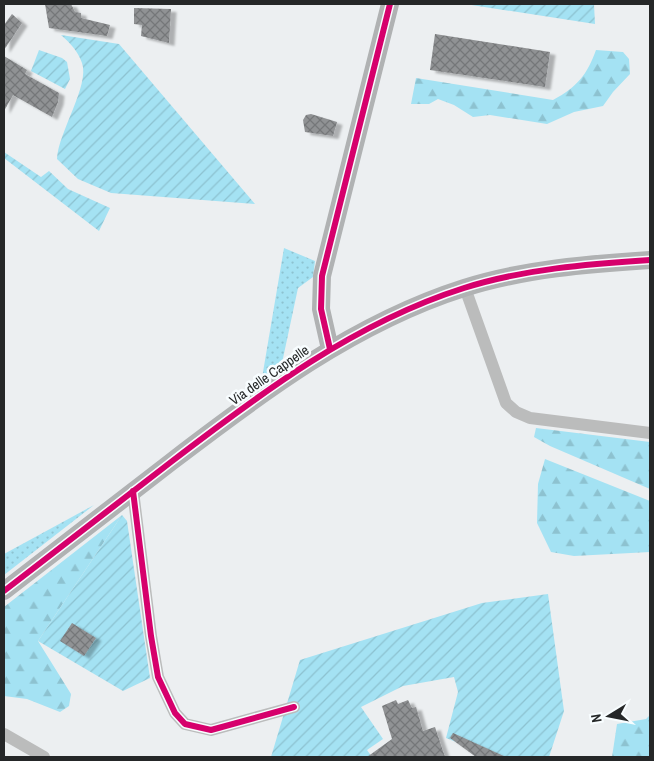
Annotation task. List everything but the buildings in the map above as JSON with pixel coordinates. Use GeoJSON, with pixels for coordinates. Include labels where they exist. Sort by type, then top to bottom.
{"type":"FeatureCollection","features":[{"type":"Feature","properties":{"kind":"main road"},"geometry":{"type":"LineString","coordinates":[[330,349],[321,309],[320,295],[323,267],[360,132],[390,4]]}},
{"type":"Feature","properties":{"kind":"main road","name":"Via delle Cappelle"},"geometry":{"type":"LineString","coordinates":[[4,591],[258,397],[330,349],[405,310],[465,288],[524,274],[579,266],[650,260]]}},
{"type":"Feature","properties":{"kind":"street"},"geometry":{"type":"LineString","coordinates":[[465,288],[506,403],[516,412],[530,418],[650,433]]}},
{"type":"Feature","properties":{"kind":"street"},"geometry":{"type":"LineString","coordinates":[[133,491],[158,677],[174,713],[185,724],[212,730],[294,708]]}},
{"type":"Feature","properties":{"kind":"street"},"geometry":{"type":"LineString","coordinates":[[4,734],[44,757]]}},
{"type":"Feature","properties":{"kind":"green space"},"geometry":{"type":"Polygon","coordinates":[[[465,4],[594,4],[595,24],[465,4]]]}},
{"type":"Feature","properties":{"kind":"green space"},"geometry":{"type":"Polygon","coordinates":[[[61,35],[119,44],[255,204],[111,193],[78,179],[57,159],[62,136],[82,84],[83,72],[82,63],[78,55],[71,44],[61,35]]]}},
{"type":"Feature","properties":{"kind":"green space"},"geometry":{"type":"Polygon","coordinates":[[[39,50],[62,58],[67,62],[70,79],[65,89],[31,71],[39,50]]]}},
{"type":"Feature","properties":{"kind":"green space"},"geometry":{"type":"Polygon","coordinates":[[[596,50],[623,52],[629,59],[630,74],[603,106],[574,112],[547,124],[490,115],[473,117],[454,105],[438,99],[429,104],[411,104],[416,78],[553,100],[580,80],[589,67],[596,50]]]}},
{"type":"Feature","properties":{"kind":"green space"},"geometry":{"type":"Polygon","coordinates":[[[4,152],[41,177],[49,171],[68,189],[110,208],[99,231],[4,158],[4,152]]]}},
{"type":"Feature","properties":{"kind":"green space"},"geometry":{"type":"Polygon","coordinates":[[[284,248],[315,261],[313,277],[298,288],[282,363],[262,378],[284,248]]]}},
{"type":"Feature","properties":{"kind":"green space"},"geometry":{"type":"Polygon","coordinates":[[[536,428],[650,442],[650,489],[550,446],[534,437],[536,428]]]}},
{"type":"Feature","properties":{"kind":"green space"},"geometry":{"type":"Polygon","coordinates":[[[545,459],[650,501],[650,552],[574,556],[551,552],[537,523],[538,484],[545,459]]]}},
{"type":"Feature","properties":{"kind":"green space"},"geometry":{"type":"Polygon","coordinates":[[[94,505],[4,575],[4,554],[94,505]]]}},
{"type":"Feature","properties":{"kind":"green space"},"geometry":{"type":"Polygon","coordinates":[[[122,515],[38,641],[71,694],[69,706],[60,712],[27,699],[4,696],[4,607],[122,515]]]}},
{"type":"Feature","properties":{"kind":"green space"},"geometry":{"type":"Polygon","coordinates":[[[122,515],[127,521],[150,678],[123,691],[38,641],[122,515]]]}},
{"type":"Feature","properties":{"kind":"green space"},"geometry":{"type":"Polygon","coordinates":[[[548,594],[564,711],[549,757],[493,757],[446,738],[458,692],[454,677],[403,686],[361,707],[383,739],[367,750],[372,757],[271,757],[300,660],[482,603],[548,594]]]}},
{"type":"Feature","properties":{"kind":"green space"},"geometry":{"type":"Polygon","coordinates":[[[650,715],[650,757],[612,757],[617,724],[646,719],[650,715]]]}},
{"type":"Feature","properties":{"kind":"cycle path"},"geometry":{"type":"LineString","coordinates":[[330,349],[321,309],[322,276],[390,4]]}},
{"type":"Feature","properties":{"kind":"cycle path"},"geometry":{"type":"LineString","coordinates":[[4,591],[171,462],[274,386],[310,362],[384,320],[464,288],[510,276],[580,266],[650,260]]}},
{"type":"Feature","properties":{"kind":"cycle path"},"geometry":{"type":"LineString","coordinates":[[133,491],[158,677],[175,713],[185,724],[211,730],[294,707]]}}]}
